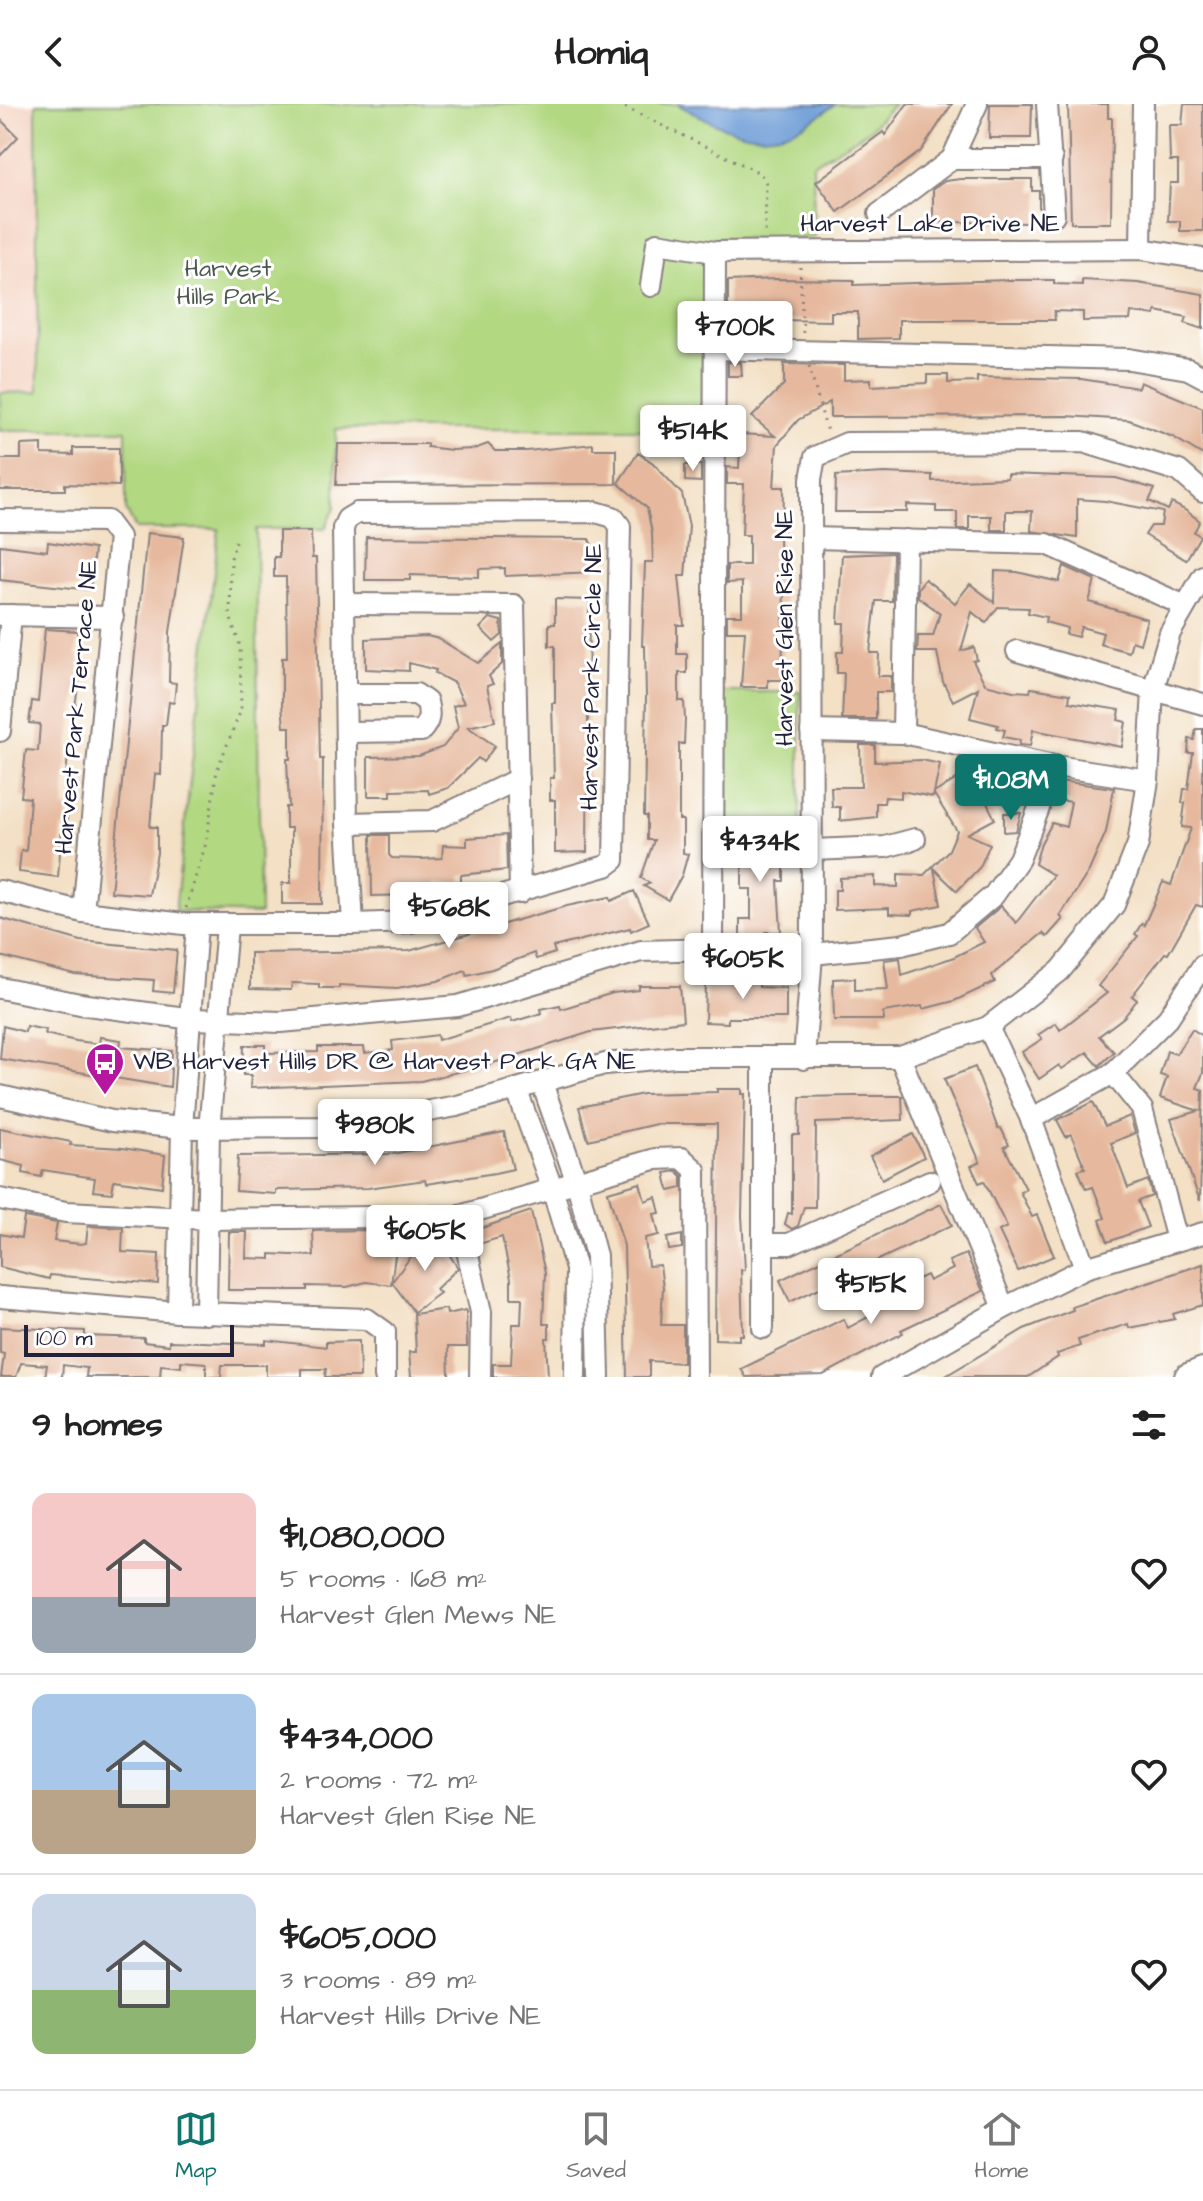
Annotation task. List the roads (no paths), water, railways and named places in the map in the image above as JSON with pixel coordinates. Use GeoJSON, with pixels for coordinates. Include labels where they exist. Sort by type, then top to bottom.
{"type":"FeatureCollection","features":[{"type":"Feature","properties":{"kind":"main road"},"geometry":{"type":"LineString","coordinates":[[1188,1377],[1203,1371]]}},
{"type":"Feature","properties":{"kind":"street"},"geometry":{"type":"LineString","coordinates":[[879,214],[952,159],[977,104]]}},
{"type":"Feature","properties":{"kind":"street"},"geometry":{"type":"LineString","coordinates":[[1047,104],[1054,215]]}},
{"type":"Feature","properties":{"kind":"street"},"geometry":{"type":"LineString","coordinates":[[1141,249],[1143,104]]}},
{"type":"Feature","properties":{"kind":"street"},"geometry":{"type":"LineString","coordinates":[[952,159],[1052,159]]}},
{"type":"Feature","properties":{"kind":"street","name":"Harvest Lake Drive NE"},"geometry":{"type":"LineString","coordinates":[[651,286],[657,243],[715,252],[1141,249],[1203,259]]}},
{"type":"Feature","properties":{"kind":"street"},"geometry":{"type":"LineString","coordinates":[[713,949],[715,252]]}},
{"type":"Feature","properties":{"kind":"street"},"geometry":{"type":"LineString","coordinates":[[714,349],[1129,359],[1188,369],[1203,377]]}},
{"type":"Feature","properties":{"kind":"street","name":"Harvest Glen Rise NE"},"geometry":{"type":"LineString","coordinates":[[804,1059],[812,954],[811,479],[815,457],[847,443],[1083,442],[1179,471],[1203,492]]}},
{"type":"Feature","properties":{"kind":"street","name":"Harvest Park Circle NE"},"geometry":{"type":"LineString","coordinates":[[205,925],[353,924],[411,922],[520,893],[606,866],[614,860],[620,526],[613,517],[596,512],[357,513],[347,519],[343,528],[347,823],[353,924]]}},
{"type":"Feature","properties":{"kind":"street","name":"Harvest Park Terrace NE"},"geometry":{"type":"LineString","coordinates":[[0,520],[107,521],[119,537],[83,912]]}},
{"type":"Feature","properties":{"kind":"street"},"geometry":{"type":"LineString","coordinates":[[811,538],[1047,544],[1183,605]]}},
{"type":"Feature","properties":{"kind":"street"},"geometry":{"type":"LineString","coordinates":[[903,733],[906,540]]}},
{"type":"Feature","properties":{"kind":"street"},"geometry":{"type":"LineString","coordinates":[[0,1096],[112,1121],[182,1128],[340,1127],[457,1106],[605,1064],[674,1057],[900,1057],[988,1027],[1060,971],[1114,905],[1138,844],[1148,780],[1153,690],[1170,633],[1183,605],[1203,576]]}},
{"type":"Feature","properties":{"kind":"street"},"geometry":{"type":"LineString","coordinates":[[344,604],[514,605],[520,893]]}},
{"type":"Feature","properties":{"kind":"street"},"geometry":{"type":"LineString","coordinates":[[0,731],[6,615],[113,617]]}},
{"type":"Feature","properties":{"kind":"street"},"geometry":{"type":"LineString","coordinates":[[1017,651],[1203,704]]}},
{"type":"Feature","properties":{"kind":"street"},"geometry":{"type":"LineString","coordinates":[[346,694],[416,694],[427,702],[430,714],[428,724],[421,731],[347,732]]}},
{"type":"Feature","properties":{"kind":"street"},"geometry":{"type":"LineString","coordinates":[[811,731],[903,733],[1049,765],[1148,780]]}},
{"type":"Feature","properties":{"kind":"street"},"geometry":{"type":"LineString","coordinates":[[0,988],[80,1004],[193,1019],[281,1022],[458,1006],[641,951],[713,949],[812,954],[901,945],[949,933],[994,895],[1019,859],[1039,808],[1049,765]]}},
{"type":"Feature","properties":{"kind":"street"},"geometry":{"type":"LineString","coordinates":[[347,823],[432,821],[518,779]]}},
{"type":"Feature","properties":{"kind":"street"},"geometry":{"type":"LineString","coordinates":[[812,850],[885,847],[915,839]]}},
{"type":"Feature","properties":{"kind":"street"},"geometry":{"type":"LineString","coordinates":[[0,891],[83,912],[205,925]]}},
{"type":"Feature","properties":{"kind":"street"},"geometry":{"type":"LineString","coordinates":[[205,925],[220,1019],[209,1130],[206,1314]]}},
{"type":"Feature","properties":{"kind":"street"},"geometry":{"type":"LineString","coordinates":[[178,1312],[183,1218],[182,1128],[205,925]]}},
{"type":"Feature","properties":{"kind":"street"},"geometry":{"type":"LineString","coordinates":[[1031,1119],[1113,1073],[1168,1018],[1203,965]]}},
{"type":"Feature","properties":{"kind":"street"},"geometry":{"type":"LineString","coordinates":[[988,1027],[1031,1119],[1085,1268]]}},
{"type":"Feature","properties":{"kind":"street"},"geometry":{"type":"LineString","coordinates":[[900,1057],[1004,1308]]}},
{"type":"Feature","properties":{"kind":"street"},"geometry":{"type":"LineString","coordinates":[[763,1058],[763,1328]]}},
{"type":"Feature","properties":{"kind":"street"},"geometry":{"type":"LineString","coordinates":[[1113,1073],[1142,1109],[1177,1240]]}},
{"type":"Feature","properties":{"kind":"street"},"geometry":{"type":"LineString","coordinates":[[542,1083],[577,1183],[596,1256],[599,1377]]}},
{"type":"Feature","properties":{"kind":"street"},"geometry":{"type":"LineString","coordinates":[[517,1091],[553,1191],[576,1269],[575,1377]]}},
{"type":"Feature","properties":{"kind":"street"},"geometry":{"type":"LineString","coordinates":[[0,1199],[66,1212],[208,1219],[459,1216],[655,1159],[682,1158],[695,1170],[696,1377]]}},
{"type":"Feature","properties":{"kind":"street"},"geometry":{"type":"LineString","coordinates":[[765,1244],[789,1244],[930,1181]]}},
{"type":"Feature","properties":{"kind":"street"},"geometry":{"type":"LineString","coordinates":[[459,1216],[481,1312],[480,1377]]}},
{"type":"Feature","properties":{"kind":"street"},"geometry":{"type":"LineString","coordinates":[[882,1377],[1004,1308],[1085,1268],[1203,1233]]}},
{"type":"Feature","properties":{"kind":"street"},"geometry":{"type":"LineString","coordinates":[[0,1297],[206,1314],[367,1319],[385,1332],[385,1377]]}},
{"type":"Feature","properties":{"kind":"water"},"geometry":{"type":"Polygon","coordinates":[[[677,104],[835,104],[794,130],[757,136],[720,126],[677,104]]]}},
{"type":"Feature","properties":{"kind":"place","name":"WB Harvest Hills DR @ Harvest Park GA NE"},"geometry":{"type":"Point","coordinates":[105,1096]}},
{"type":"Feature","properties":{"kind":"park label","name":"Harvest Hills Park"},"geometry":{"type":"Point","coordinates":[228,283]}}]}
